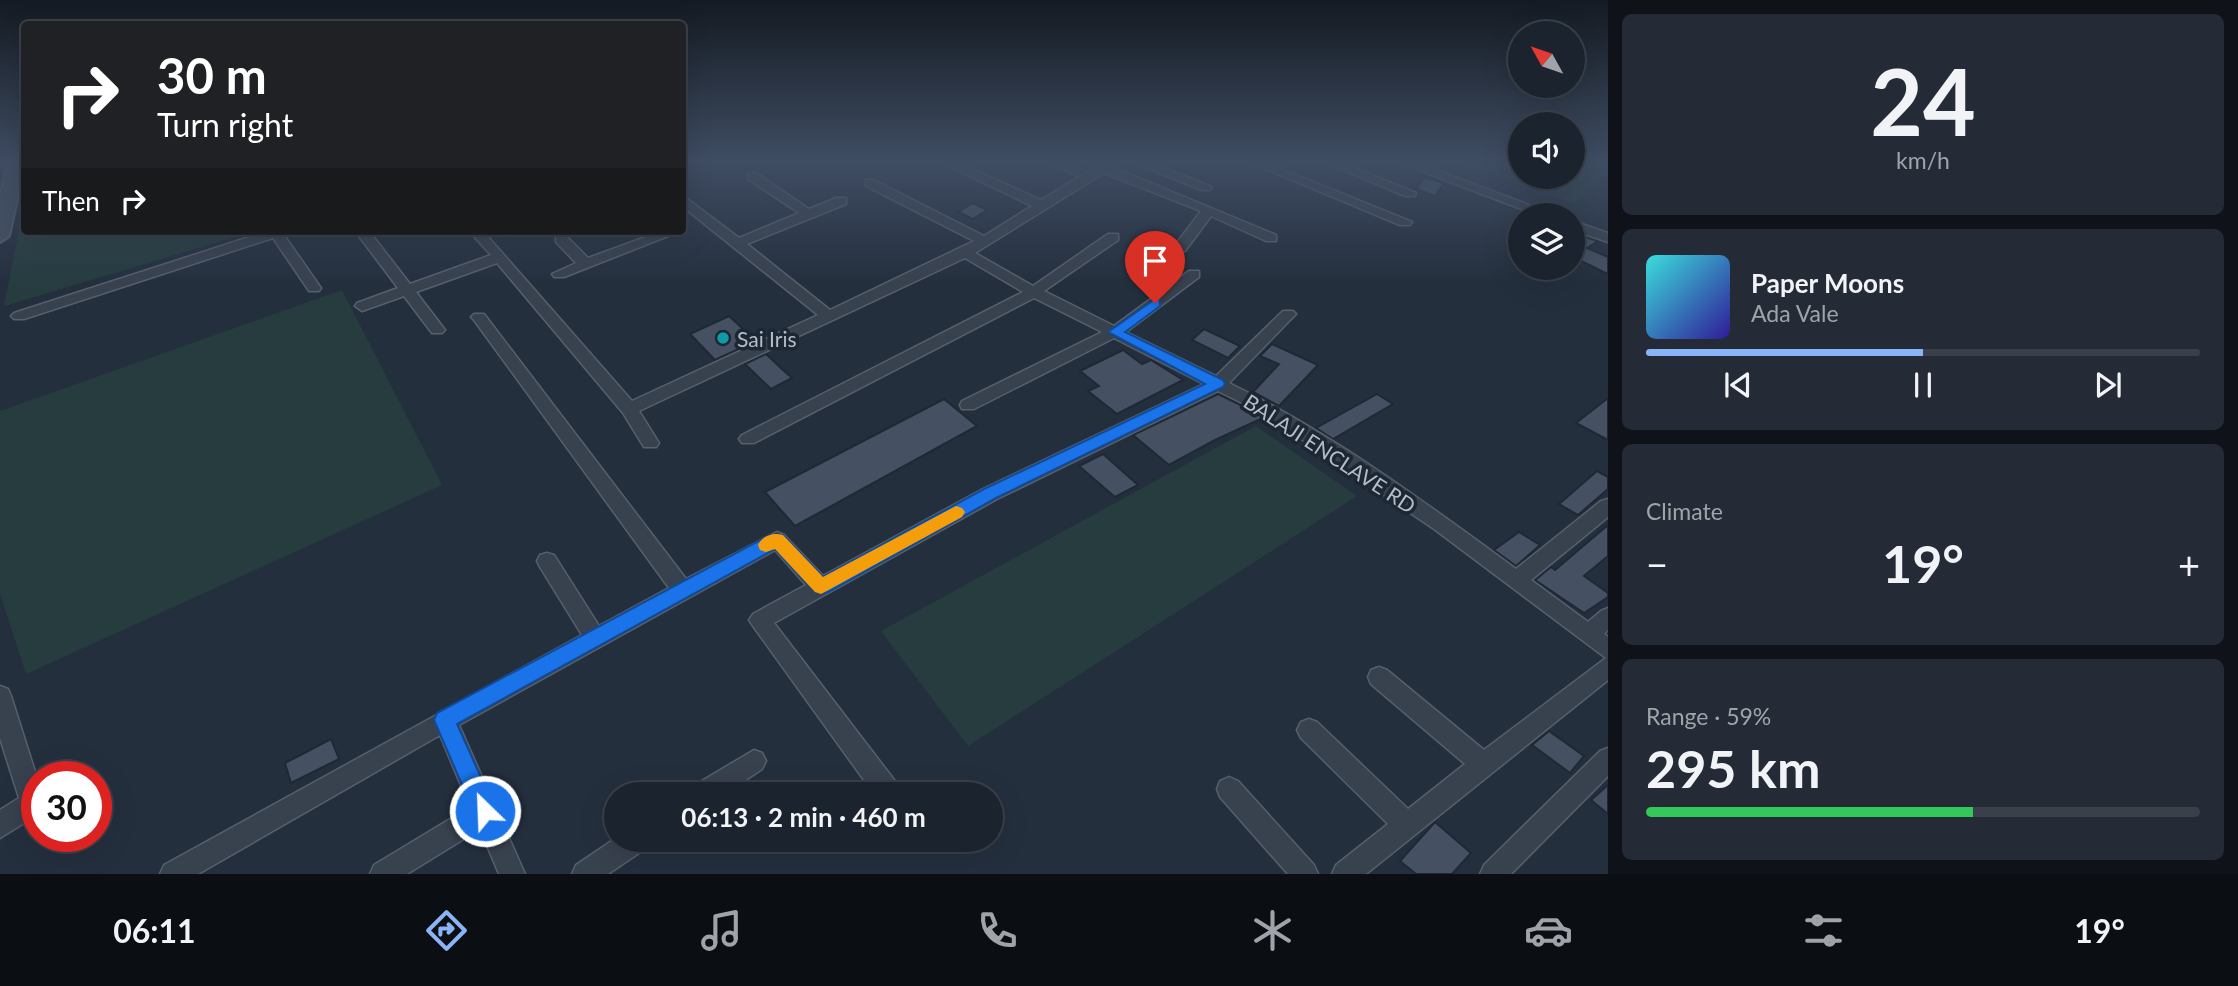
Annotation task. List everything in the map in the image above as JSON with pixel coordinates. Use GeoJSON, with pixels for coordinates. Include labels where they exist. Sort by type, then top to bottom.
{"type":"FeatureCollection","features":[{"type":"Feature","properties":{"kind":"main road"},"geometry":{"type":"LineString","coordinates":[[0,236],[6,202]]}},
{"type":"Feature","properties":{"kind":"street"},"geometry":{"type":"LineString","coordinates":[[789,202],[808,215]]}},
{"type":"Feature","properties":{"kind":"street"},"geometry":{"type":"LineString","coordinates":[[737,243],[839,202]]}},
{"type":"Feature","properties":{"kind":"street"},"geometry":{"type":"LineString","coordinates":[[907,202],[984,241]]}},
{"type":"Feature","properties":{"kind":"street"},"geometry":{"type":"LineString","coordinates":[[1034,202],[1043,206]]}},
{"type":"Feature","properties":{"kind":"street"},"geometry":{"type":"LineString","coordinates":[[629,409],[965,253],[1050,202]]}},
{"type":"Feature","properties":{"kind":"street"},"geometry":{"type":"LineString","coordinates":[[1188,202],[1271,238]]}},
{"type":"Feature","properties":{"kind":"street"},"geometry":{"type":"LineString","coordinates":[[1354,202],[1405,222]]}},
{"type":"Feature","properties":{"kind":"street"},"geometry":{"type":"LineString","coordinates":[[686,204],[701,221],[737,243],[828,316]]}},
{"type":"Feature","properties":{"kind":"street"},"geometry":{"type":"LineString","coordinates":[[1180,248],[1209,210]]}},
{"type":"Feature","properties":{"kind":"street"},"geometry":{"type":"LineString","coordinates":[[1585,229],[1608,238]]}},
{"type":"Feature","properties":{"kind":"street"},"geometry":{"type":"LineString","coordinates":[[19,316],[270,235]]}},
{"type":"Feature","properties":{"kind":"street"},"geometry":{"type":"LineString","coordinates":[[281,235],[314,288]]}},
{"type":"Feature","properties":{"kind":"street"},"geometry":{"type":"LineString","coordinates":[[365,235],[437,330]]}},
{"type":"Feature","properties":{"kind":"street"},"geometry":{"type":"LineString","coordinates":[[480,235],[629,409],[650,443]]}},
{"type":"Feature","properties":{"kind":"street"},"geometry":{"type":"LineString","coordinates":[[638,235],[646,241]]}},
{"type":"Feature","properties":{"kind":"street"},"geometry":{"type":"LineString","coordinates":[[559,274],[663,235]]}},
{"type":"Feature","properties":{"kind":"street"},"geometry":{"type":"LineString","coordinates":[[748,439],[1034,292],[1113,237]]}},
{"type":"Feature","properties":{"kind":"street"},"geometry":{"type":"LineString","coordinates":[[561,239],[585,264]]}},
{"type":"Feature","properties":{"kind":"street","name":"BALAJI ENCLAVE RD"},"geometry":{"type":"LineString","coordinates":[[965,253],[1034,292],[1272,411],[1441,524],[1608,649]]}},
{"type":"Feature","properties":{"kind":"street"},"geometry":{"type":"LineString","coordinates":[[362,306],[500,257]]}},
{"type":"Feature","properties":{"kind":"street"},"geometry":{"type":"LineString","coordinates":[[968,405],[1115,332],[1194,274]]}},
{"type":"Feature","properties":{"kind":"street"},"geometry":{"type":"LineString","coordinates":[[880,782],[760,620],[990,494],[1218,384],[1288,314]]}},
{"type":"Feature","properties":{"kind":"street"},"geometry":{"type":"LineString","coordinates":[[479,317],[683,591]]}},
{"type":"Feature","properties":{"kind":"street"},"geometry":{"type":"LineString","coordinates":[[1516,580],[1608,506]]}},
{"type":"Feature","properties":{"kind":"street"},"geometry":{"type":"LineString","coordinates":[[173,874],[444,720],[777,540],[821,587]]}},
{"type":"Feature","properties":{"kind":"street"},"geometry":{"type":"LineString","coordinates":[[547,561],[595,638]]}},
{"type":"Feature","properties":{"kind":"street"},"geometry":{"type":"LineString","coordinates":[[1590,635],[1608,617]]}},
{"type":"Feature","properties":{"kind":"street"},"geometry":{"type":"LineString","coordinates":[[1345,874],[1608,667]]}},
{"type":"Feature","properties":{"kind":"street"},"geometry":{"type":"LineString","coordinates":[[1379,677],[1484,765]]}},
{"type":"Feature","properties":{"kind":"street"},"geometry":{"type":"LineString","coordinates":[[0,825],[33,803],[2,711]]}},
{"type":"Feature","properties":{"kind":"street"},"geometry":{"type":"LineString","coordinates":[[444,720],[512,874]]}},
{"type":"Feature","properties":{"kind":"street"},"geometry":{"type":"LineString","coordinates":[[1308,730],[1407,825]]}},
{"type":"Feature","properties":{"kind":"street"},"geometry":{"type":"LineString","coordinates":[[1493,874],[1608,759]]}},
{"type":"Feature","properties":{"kind":"street"},"geometry":{"type":"LineString","coordinates":[[722,782],[754,761]]}},
{"type":"Feature","properties":{"kind":"street"},"geometry":{"type":"LineString","coordinates":[[1229,789],[1305,874]]}},
{"type":"Feature","properties":{"kind":"street"},"geometry":{"type":"LineString","coordinates":[[383,874],[485,811]]}},
{"type":"Feature","properties":{"kind":"street"},"geometry":{"type":"LineString","coordinates":[[586,874],[618,852]]}},
{"type":"Feature","properties":{"kind":"green space"},"geometry":{"type":"Polygon","coordinates":[[[20,226],[21,235],[242,235],[4,306],[20,226]]]}},
{"type":"Feature","properties":{"kind":"green space"},"geometry":{"type":"Polygon","coordinates":[[[342,290],[442,485],[26,674],[0,594],[0,411],[342,290]]]}},
{"type":"Feature","properties":{"kind":"green space"},"geometry":{"type":"Polygon","coordinates":[[[1256,426],[1357,496],[968,746],[881,631],[1256,426]]]}},
{"type":"Feature","properties":{"kind":"building"},"geometry":{"type":"Polygon","coordinates":[[[973,203],[987,210],[973,219],[958,212],[973,203]]]}},
{"type":"Feature","properties":{"kind":"building"},"geometry":{"type":"Polygon","coordinates":[[[1585,237],[1598,241],[1587,248],[1608,257],[1608,274],[1585,263],[1585,237]]]}},
{"type":"Feature","properties":{"kind":"building","name":"Sai Iris"},"geometry":{"type":"Polygon","coordinates":[[[729,316],[756,341],[715,360],[690,334],[729,316]]]}},
{"type":"Feature","properties":{"kind":"building"},"geometry":{"type":"Polygon","coordinates":[[[1204,329],[1240,346],[1228,358],[1192,340],[1204,329]]]}},
{"type":"Feature","properties":{"kind":"building"},"geometry":{"type":"Polygon","coordinates":[[[1272,344],[1318,365],[1279,406],[1253,392],[1279,364],[1260,356],[1272,344]]]}},
{"type":"Feature","properties":{"kind":"building"},"geometry":{"type":"Polygon","coordinates":[[[1123,350],[1142,364],[1151,360],[1183,380],[1117,414],[1088,391],[1099,386],[1080,371],[1123,350]]]}},
{"type":"Feature","properties":{"kind":"building"},"geometry":{"type":"Polygon","coordinates":[[[766,354],[792,378],[771,389],[745,364],[766,354]]]}},
{"type":"Feature","properties":{"kind":"building"},"geometry":{"type":"Polygon","coordinates":[[[1218,394],[1265,417],[1169,465],[1133,435],[1218,394]]]}},
{"type":"Feature","properties":{"kind":"building"},"geometry":{"type":"Polygon","coordinates":[[[1377,394],[1393,404],[1333,439],[1316,428],[1377,394]]]}},
{"type":"Feature","properties":{"kind":"building"},"geometry":{"type":"Polygon","coordinates":[[[1608,398],[1608,440],[1576,423],[1608,398]]]}},
{"type":"Feature","properties":{"kind":"building"},"geometry":{"type":"Polygon","coordinates":[[[944,399],[977,426],[795,526],[765,492],[944,399]]]}},
{"type":"Feature","properties":{"kind":"building"},"geometry":{"type":"Polygon","coordinates":[[[1103,454],[1138,485],[1115,497],[1079,466],[1103,454]]]}},
{"type":"Feature","properties":{"kind":"building"},"geometry":{"type":"Polygon","coordinates":[[[1597,471],[1608,477],[1608,489],[1578,515],[1559,504],[1597,471]]]}},
{"type":"Feature","properties":{"kind":"building"},"geometry":{"type":"Polygon","coordinates":[[[1608,525],[1608,556],[1584,576],[1608,593],[1608,597],[1584,613],[1535,580],[1551,567],[1555,570],[1608,525]]]}},
{"type":"Feature","properties":{"kind":"building"},"geometry":{"type":"Polygon","coordinates":[[[1519,532],[1540,545],[1516,566],[1494,550],[1519,532]]]}},
{"type":"Feature","properties":{"kind":"building"},"geometry":{"type":"Polygon","coordinates":[[[1549,731],[1584,756],[1570,773],[1532,745],[1549,731]]]}},
{"type":"Feature","properties":{"kind":"building"},"geometry":{"type":"Polygon","coordinates":[[[331,739],[339,759],[291,783],[285,763],[331,739]]]}},
{"type":"Feature","properties":{"kind":"building"},"geometry":{"type":"Polygon","coordinates":[[[1608,785],[1608,814],[1591,800],[1608,785]]]}},
{"type":"Feature","properties":{"kind":"building"},"geometry":{"type":"Polygon","coordinates":[[[1435,822],[1471,853],[1452,874],[1416,874],[1400,861],[1435,822]]]}},
{"type":"Feature","properties":{"kind":"slow traffic"},"geometry":{"type":"LineString","coordinates":[[766,545],[777,540],[821,587],[956,512]]}},
{"type":"Feature","properties":{"kind":"place","name":"Sai Iris"},"geometry":{"type":"Point","coordinates":[723,338]}},
{"type":"Feature","properties":{"kind":"route"},"geometry":{"type":"LineString","coordinates":[[485,811],[444,720],[777,540],[821,587],[990,494],[1218,384],[1115,332],[1155,303]]}}]}
